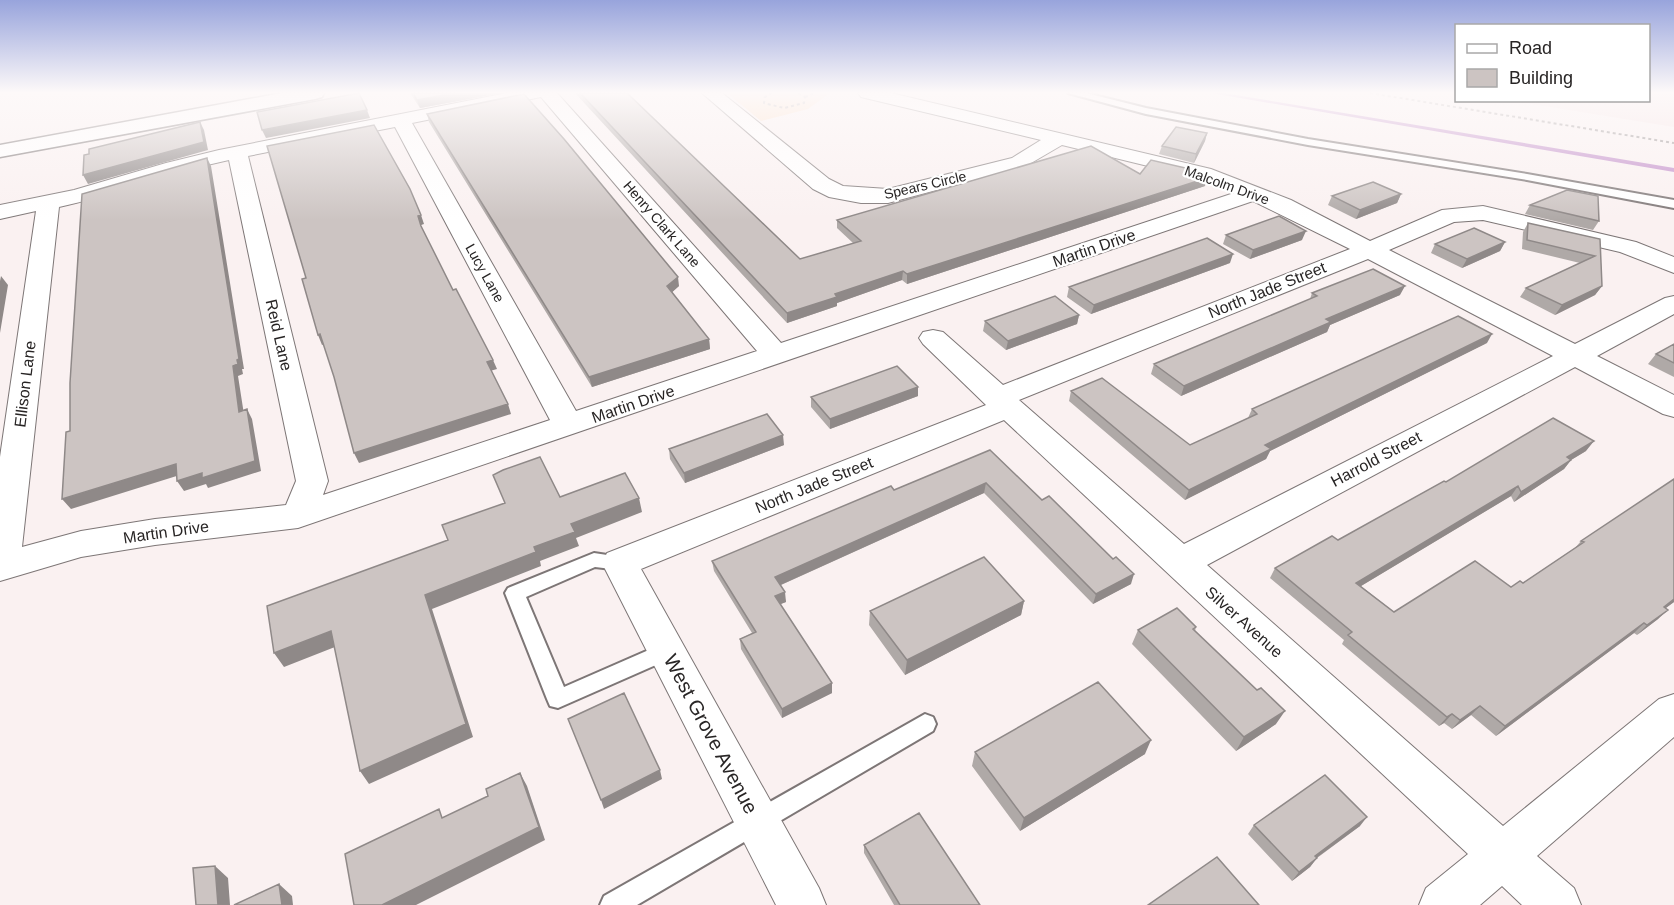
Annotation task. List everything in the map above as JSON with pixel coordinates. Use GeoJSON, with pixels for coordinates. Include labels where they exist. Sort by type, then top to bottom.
{"type":"FeatureCollection","features":[{"type":"Feature","properties":{"kind":"highway"},"geometry":{"type":"LineString","coordinates":[[0,151],[86,135]]}},
{"type":"Feature","properties":{"kind":"street"},"geometry":{"type":"LineString","coordinates":[[0,212],[120,185],[173,167],[323,135]]}},
{"type":"Feature","properties":{"kind":"street","name":"Lucy Lane"},"geometry":{"type":"LineString","coordinates":[[409,135],[569,426]]}},
{"type":"Feature","properties":{"kind":"street","name":"Henry Clark Lane"},"geometry":{"type":"LineString","coordinates":[[584,135],[776,355]]}},
{"type":"Feature","properties":{"kind":"street","name":"Spears Circle"},"geometry":{"type":"LineString","coordinates":[[762,135],[821,184],[837,192],[861,196],[888,196],[1020,162],[1058,139]]}},
{"type":"Feature","properties":{"kind":"street","name":"Malcolm Drive"},"geometry":{"type":"LineString","coordinates":[[1042,135],[1204,173],[1286,206],[1674,407]]}},
{"type":"Feature","properties":{"kind":"street","name":"Reid Lane"},"geometry":{"type":"LineString","coordinates":[[237,152],[312,481],[298,516]]}},
{"type":"Feature","properties":{"kind":"street","name":"Martin Drive"},"geometry":{"type":"LineString","coordinates":[[1,567],[81,544],[155,532],[298,516],[1255,193]]}},
{"type":"Feature","properties":{"kind":"street","name":"Ellison Lane"},"geometry":{"type":"LineString","coordinates":[[1,567],[48,202]]}},
{"type":"Feature","properties":{"kind":"street","name":"North Jade Street"},"geometry":{"type":"LineString","coordinates":[[620,562],[1450,215],[1483,213],[1628,247],[1674,266]]}},
{"type":"Feature","properties":{"kind":"street","name":"Harrold Street"},"geometry":{"type":"LineString","coordinates":[[1179,563],[1674,304]]}},
{"type":"Feature","properties":{"kind":"street","name":"Silver Avenue"},"geometry":{"type":"LineString","coordinates":[[933,338],[1557,905]]}},
{"type":"Feature","properties":{"kind":"street","name":"West Grove Avenue"},"geometry":{"type":"LineString","coordinates":[[620,562],[802,905]]}},
{"type":"Feature","properties":{"kind":"street"},"geometry":{"type":"LineString","coordinates":[[1443,905],[1674,712]]}},
{"type":"Feature","properties":{"kind":"lane"},"geometry":{"type":"LineString","coordinates":[[1273,135],[1674,204]]}},
{"type":"Feature","properties":{"kind":"lane"},"geometry":{"type":"LineString","coordinates":[[620,562],[594,560],[515,593],[558,699],[667,651]]}},
{"type":"Feature","properties":{"kind":"lane"},"geometry":{"type":"LineString","coordinates":[[613,905],[926,724]]}},
{"type":"Feature","properties":{"kind":"path"},"geometry":{"type":"LineString","coordinates":[[1632,135],[1674,142]]}},
{"type":"Feature","properties":{"kind":"building"},"geometry":{"type":"Polygon","coordinates":[[[146,135],[203,135],[204,142],[83,175],[84,155],[89,154],[89,149],[146,135]]]}},
{"type":"Feature","properties":{"kind":"building"},"geometry":{"type":"Polygon","coordinates":[[[322,135],[380,135],[410,189],[421,215],[418,216],[421,226],[453,290],[456,289],[493,360],[487,362],[508,404],[354,453],[334,377],[320,334],[318,335],[302,279],[306,278],[267,146],[322,135]]]}},
{"type":"Feature","properties":{"kind":"building"},"geometry":{"type":"Polygon","coordinates":[[[440,135],[561,135],[678,277],[667,286],[709,339],[589,377],[440,135]]]}},
{"type":"Feature","properties":{"kind":"building"},"geometry":{"type":"Polygon","coordinates":[[[620,135],[671,135],[800,259],[861,241],[837,220],[1091,146],[1140,174],[1151,160],[1194,170],[1207,178],[907,274],[903,271],[835,294],[837,297],[787,313],[620,135]]]}},
{"type":"Feature","properties":{"kind":"building"},"geometry":{"type":"Polygon","coordinates":[[[1170,135],[1206,135],[1196,154],[1162,146],[1170,135]]]}},
{"type":"Feature","properties":{"kind":"building"},"geometry":{"type":"Polygon","coordinates":[[[207,158],[239,359],[238,364],[233,366],[239,412],[247,409],[255,461],[202,478],[202,473],[177,481],[176,464],[62,499],[66,432],[70,431],[70,383],[82,194],[207,158]]]}},
{"type":"Feature","properties":{"kind":"building"},"geometry":{"type":"Polygon","coordinates":[[[1373,182],[1401,194],[1360,210],[1332,196],[1373,182]]]}},
{"type":"Feature","properties":{"kind":"building"},"geometry":{"type":"Polygon","coordinates":[[[1567,190],[1598,196],[1599,221],[1530,205],[1567,190]]]}},
{"type":"Feature","properties":{"kind":"building"},"geometry":{"type":"Polygon","coordinates":[[[1279,216],[1306,231],[1253,250],[1226,235],[1279,216]]]}},
{"type":"Feature","properties":{"kind":"building"},"geometry":{"type":"Polygon","coordinates":[[[1528,223],[1600,239],[1602,286],[1562,305],[1526,288],[1595,256],[1527,240],[1528,223]]]}},
{"type":"Feature","properties":{"kind":"building"},"geometry":{"type":"Polygon","coordinates":[[[1474,228],[1505,242],[1467,259],[1435,244],[1474,228]]]}},
{"type":"Feature","properties":{"kind":"building"},"geometry":{"type":"Polygon","coordinates":[[[1207,238],[1233,254],[1094,305],[1069,287],[1207,238]]]}},
{"type":"Feature","properties":{"kind":"building"},"geometry":{"type":"Polygon","coordinates":[[[1373,269],[1405,286],[1326,319],[1331,322],[1184,386],[1154,364],[1317,296],[1312,293],[1373,269]]]}},
{"type":"Feature","properties":{"kind":"building"},"geometry":{"type":"Polygon","coordinates":[[[1055,296],[1079,315],[1008,341],[985,321],[1055,296]]]}},
{"type":"Feature","properties":{"kind":"building"},"geometry":{"type":"Polygon","coordinates":[[[1458,316],[1492,334],[1265,445],[1271,449],[1189,490],[1071,391],[1102,378],[1190,445],[1257,414],[1252,409],[1458,316]]]}},
{"type":"Feature","properties":{"kind":"building"},"geometry":{"type":"Polygon","coordinates":[[[1674,344],[1674,363],[1656,354],[1674,344]]]}},
{"type":"Feature","properties":{"kind":"building"},"geometry":{"type":"Polygon","coordinates":[[[897,366],[918,387],[830,419],[811,397],[897,366]]]}},
{"type":"Feature","properties":{"kind":"building"},"geometry":{"type":"Polygon","coordinates":[[[767,414],[783,435],[684,473],[669,449],[767,414]]]}},
{"type":"Feature","properties":{"kind":"building"},"geometry":{"type":"Polygon","coordinates":[[[1553,418],[1594,441],[1567,457],[1571,460],[1521,492],[1518,486],[1356,583],[1394,612],[1475,561],[1511,587],[1520,581],[1523,583],[1674,479],[1674,599],[1664,607],[1668,610],[1647,625],[1644,623],[1505,726],[1480,706],[1460,720],[1452,714],[1447,717],[1348,635],[1352,632],[1275,568],[1332,536],[1338,540],[1444,481],[1446,482],[1553,418]]]}},
{"type":"Feature","properties":{"kind":"building"},"geometry":{"type":"Polygon","coordinates":[[[990,450],[1042,500],[1049,496],[1113,559],[1116,557],[1134,574],[1096,594],[986,483],[775,577],[785,592],[775,596],[832,683],[782,709],[740,639],[756,632],[712,561],[891,486],[894,490],[990,450]]]}},
{"type":"Feature","properties":{"kind":"building"},"geometry":{"type":"Polygon","coordinates":[[[540,457],[560,497],[625,473],[639,498],[571,524],[575,532],[534,547],[536,552],[425,595],[466,724],[360,771],[331,631],[274,653],[267,606],[448,540],[442,525],[505,503],[493,475],[540,457]]]}},
{"type":"Feature","properties":{"kind":"building"},"geometry":{"type":"Polygon","coordinates":[[[984,557],[1024,601],[907,660],[870,611],[984,557]]]}},
{"type":"Feature","properties":{"kind":"building"},"geometry":{"type":"Polygon","coordinates":[[[1177,608],[1196,627],[1193,629],[1257,690],[1261,688],[1285,711],[1244,737],[1138,630],[1177,608]]]}},
{"type":"Feature","properties":{"kind":"building"},"geometry":{"type":"Polygon","coordinates":[[[1098,682],[1151,740],[1024,818],[975,752],[1098,682]]]}},
{"type":"Feature","properties":{"kind":"building"},"geometry":{"type":"Polygon","coordinates":[[[624,693],[660,770],[601,800],[568,719],[624,693]]]}},
{"type":"Feature","properties":{"kind":"building"},"geometry":{"type":"Polygon","coordinates":[[[520,773],[539,827],[382,905],[354,905],[345,854],[439,809],[442,818],[488,796],[486,789],[520,773]]]}},
{"type":"Feature","properties":{"kind":"building"},"geometry":{"type":"Polygon","coordinates":[[[1325,775],[1367,817],[1315,856],[1317,858],[1299,872],[1254,825],[1325,775]]]}},
{"type":"Feature","properties":{"kind":"building"},"geometry":{"type":"Polygon","coordinates":[[[919,813],[980,905],[900,905],[864,845],[919,813]]]}},
{"type":"Feature","properties":{"kind":"building"},"geometry":{"type":"Polygon","coordinates":[[[1217,857],[1259,905],[1148,905],[1217,857]]]}},
{"type":"Feature","properties":{"kind":"building"},"geometry":{"type":"Polygon","coordinates":[[[215,866],[218,905],[196,905],[193,868],[215,866]]]}},
{"type":"Feature","properties":{"kind":"building"},"geometry":{"type":"Polygon","coordinates":[[[279,884],[282,905],[234,905],[279,884]]]}},
{"type":"Feature","properties":{"kind":"waterway"},"geometry":{"type":"LineString","coordinates":[[1466,135],[1674,170]]}}]}
